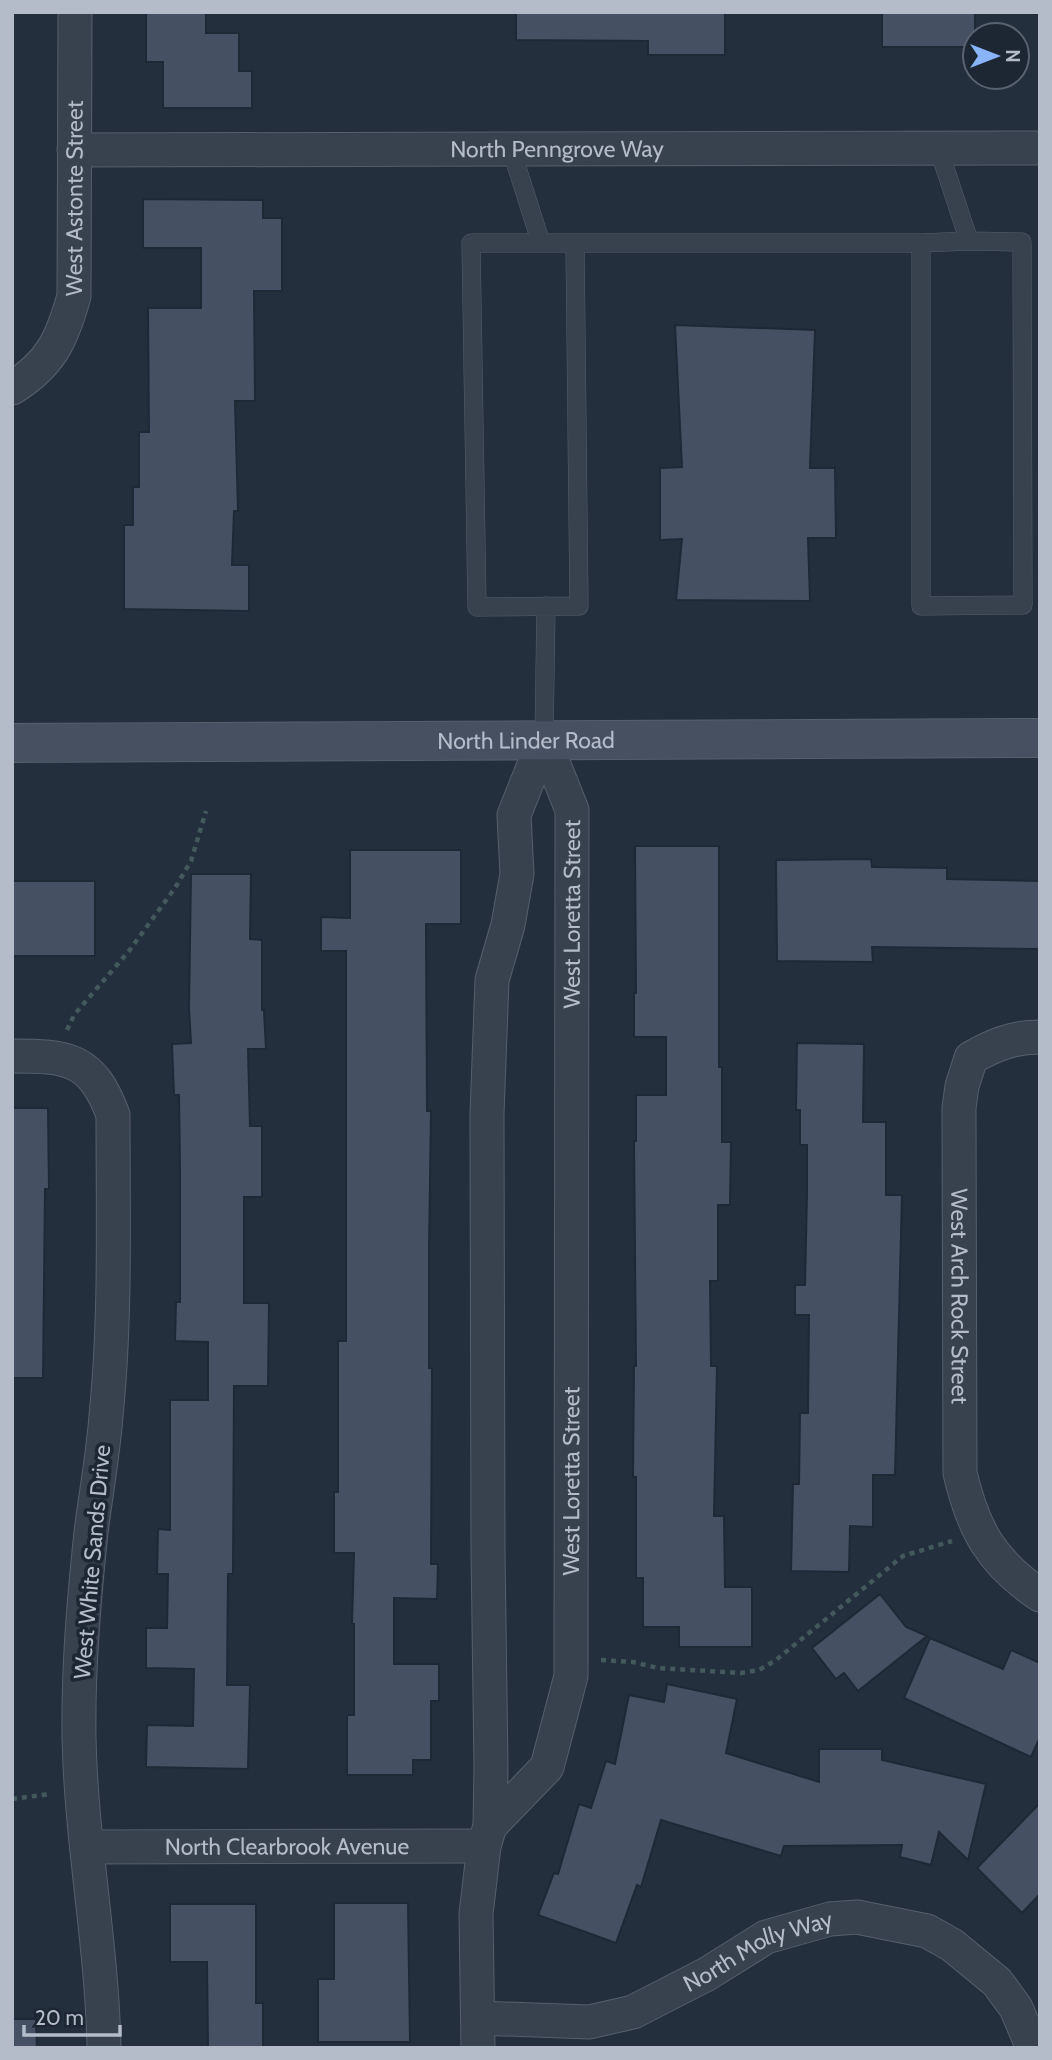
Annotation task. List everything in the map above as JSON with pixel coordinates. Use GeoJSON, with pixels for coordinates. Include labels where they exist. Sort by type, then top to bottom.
{"type":"FeatureCollection","features":[{"type":"Feature","properties":{"kind":"main road","name":"North Linder Road"},"geometry":{"type":"LineString","coordinates":[[12,743],[1040,738]]}},
{"type":"Feature","properties":{"kind":"street","name":"West Astonte Street"},"geometry":{"type":"LineString","coordinates":[[24,381],[66,327],[74,296],[75,12]]}},
{"type":"Feature","properties":{"kind":"street","name":"North Penngrove Way"},"geometry":{"type":"LineString","coordinates":[[74,150],[1040,148]]}},
{"type":"Feature","properties":{"kind":"street","name":"West Loretta Street"},"geometry":{"type":"LineString","coordinates":[[487,1836],[547,1767],[571,1676],[572,810],[544,740]]}},
{"type":"Feature","properties":{"kind":"street"},"geometry":{"type":"LineString","coordinates":[[478,2033],[476,1914],[487,1836],[487,1114],[492,980],[508,925],[517,874],[514,815],[544,740]]}},
{"type":"Feature","properties":{"kind":"street","name":"West Arch Rock Street"},"geometry":{"type":"LineString","coordinates":[[1040,1037],[1021,1037],[996,1044],[971,1058],[962,1086],[959,1108],[960,1473],[979,1533],[1007,1569],[1040,1595]]}},
{"type":"Feature","properties":{"kind":"street"},"geometry":{"type":"LineString","coordinates":[[12,1056],[54,1056]]}},
{"type":"Feature","properties":{"kind":"street","name":"West White Sands Drive"},"geometry":{"type":"LineString","coordinates":[[54,1056],[67,1059],[89,1073],[104,1091],[113,1115],[112,1321],[106,1417],[82,1636],[79,1738],[103,2004],[104,2048]]}},
{"type":"Feature","properties":{"kind":"street","name":"North Clearbrook Avenue"},"geometry":{"type":"LineString","coordinates":[[87,1847],[487,1836]]}},
{"type":"Feature","properties":{"kind":"street","name":"North Molly Way"},"geometry":{"type":"LineString","coordinates":[[478,2033],[589,2022],[633,2012],[707,1974],[766,1937],[830,1919],[857,1917],[927,1931],[952,1945],[997,1982],[1016,2007],[1033,2048]]}},
{"type":"Feature","properties":{"kind":"lane"},"geometry":{"type":"LineString","coordinates":[[938,148],[969,241]]}},
{"type":"Feature","properties":{"kind":"lane"},"geometry":{"type":"LineString","coordinates":[[511,149],[541,243]]}},
{"type":"Feature","properties":{"kind":"lane"},"geometry":{"type":"LineString","coordinates":[[575,243],[579,606],[477,607],[471,243],[969,241],[1022,242],[1023,605],[921,606],[921,243]]}},
{"type":"Feature","properties":{"kind":"lane"},"geometry":{"type":"LineString","coordinates":[[544,740],[546,606]]}},
{"type":"Feature","properties":{"kind":"path"},"geometry":{"type":"LineString","coordinates":[[54,1056],[74,1016],[129,951],[175,888],[191,861],[206,811]]}},
{"type":"Feature","properties":{"kind":"path"},"geometry":{"type":"LineString","coordinates":[[571,1659],[633,1661],[658,1668],[741,1674],[759,1670],[776,1660],[903,1556],[979,1533]]}},
{"type":"Feature","properties":{"kind":"building"},"geometry":{"type":"Polygon","coordinates":[[[146,12],[206,12],[206,33],[239,33],[239,71],[252,71],[252,108],[163,108],[163,62],[146,62],[146,12]]]}},
{"type":"Feature","properties":{"kind":"building"},"geometry":{"type":"Polygon","coordinates":[[[516,12],[725,12],[725,55],[648,55],[648,41],[516,40],[516,12]]]}},
{"type":"Feature","properties":{"kind":"building"},"geometry":{"type":"Polygon","coordinates":[[[882,12],[975,12],[975,21],[961,21],[961,47],[882,47],[882,12]]]}},
{"type":"Feature","properties":{"kind":"building"},"geometry":{"type":"Polygon","coordinates":[[[143,199],[263,200],[263,218],[282,218],[282,291],[254,291],[255,401],[235,401],[238,511],[234,511],[232,565],[249,565],[249,611],[124,609],[124,525],[133,525],[133,487],[139,487],[139,432],[149,432],[148,308],[201,308],[201,248],[143,248],[143,199]]]}},
{"type":"Feature","properties":{"kind":"building"},"geometry":{"type":"Polygon","coordinates":[[[675,325],[815,330],[810,468],[835,468],[836,538],[808,538],[810,601],[676,600],[682,539],[660,540],[660,468],[682,467],[675,325]]]}},
{"type":"Feature","properties":{"kind":"building"},"geometry":{"type":"Polygon","coordinates":[[[635,846],[719,846],[719,1067],[722,1067],[722,1142],[731,1142],[730,1205],[718,1205],[718,1281],[710,1281],[711,1366],[717,1366],[714,1516],[724,1516],[725,1587],[752,1587],[752,1647],[679,1647],[679,1627],[643,1627],[643,1578],[636,1578],[636,1477],[633,1477],[636,1366],[634,1141],[636,1095],[666,1095],[666,1037],[634,1037],[635,846]]]}},
{"type":"Feature","properties":{"kind":"building"},"geometry":{"type":"Polygon","coordinates":[[[350,850],[461,850],[461,924],[426,924],[427,1111],[431,1111],[431,1564],[438,1564],[437,1599],[394,1598],[394,1664],[439,1664],[439,1701],[431,1701],[431,1760],[413,1760],[413,1775],[347,1775],[347,1715],[354,1715],[354,1553],[334,1553],[334,1492],[338,1492],[338,1341],[346,1341],[346,951],[321,951],[321,917],[350,918],[350,850]]]}},
{"type":"Feature","properties":{"kind":"building"},"geometry":{"type":"Polygon","coordinates":[[[871,859],[872,867],[947,868],[947,879],[1040,881],[1040,949],[872,947],[873,962],[777,961],[776,860],[871,859]]]}},
{"type":"Feature","properties":{"kind":"building"},"geometry":{"type":"Polygon","coordinates":[[[191,874],[251,874],[250,939],[262,940],[262,1010],[266,1049],[248,1049],[250,1126],[262,1126],[262,1197],[244,1197],[244,1303],[269,1303],[268,1386],[234,1386],[233,1574],[228,1574],[227,1685],[250,1685],[248,1769],[146,1767],[147,1725],[193,1726],[194,1669],[146,1668],[146,1628],[167,1628],[168,1574],[157,1574],[158,1529],[170,1530],[170,1400],[208,1400],[208,1342],[175,1341],[176,1302],[180,1302],[180,1171],[179,1095],[174,1095],[172,1044],[191,1043],[191,874]]]}},
{"type":"Feature","properties":{"kind":"building"},"geometry":{"type":"Polygon","coordinates":[[[12,881],[95,881],[95,956],[12,956],[12,881]]]}},
{"type":"Feature","properties":{"kind":"building"},"geometry":{"type":"Polygon","coordinates":[[[797,1043],[864,1044],[863,1122],[886,1122],[886,1195],[902,1195],[895,1475],[873,1475],[873,1527],[850,1526],[849,1572],[791,1571],[793,1484],[799,1484],[800,1413],[808,1413],[809,1315],[795,1315],[795,1285],[805,1285],[807,1193],[807,1145],[800,1145],[800,1110],[796,1110],[797,1043]]]}},
{"type":"Feature","properties":{"kind":"building"},"geometry":{"type":"Polygon","coordinates":[[[12,1108],[48,1108],[49,1189],[45,1189],[43,1378],[12,1378],[12,1108]]]}},
{"type":"Feature","properties":{"kind":"building"},"geometry":{"type":"Polygon","coordinates":[[[880,1594],[906,1627],[927,1636],[858,1691],[844,1673],[836,1679],[812,1648],[880,1594]]]}},
{"type":"Feature","properties":{"kind":"building"},"geometry":{"type":"Polygon","coordinates":[[[930,1638],[1003,1669],[1011,1650],[1040,1663],[1040,1737],[1031,1757],[904,1698],[930,1638]]]}},
{"type":"Feature","properties":{"kind":"building"},"geometry":{"type":"Polygon","coordinates":[[[667,1684],[737,1699],[726,1753],[819,1782],[819,1749],[882,1749],[882,1760],[986,1784],[968,1860],[939,1832],[931,1865],[900,1857],[902,1845],[784,1846],[781,1856],[661,1820],[641,1887],[637,1885],[616,1943],[538,1915],[554,1873],[558,1874],[579,1804],[591,1808],[606,1761],[615,1764],[629,1695],[664,1702],[667,1684]]]}},
{"type":"Feature","properties":{"kind":"building"},"geometry":{"type":"Polygon","coordinates":[[[1040,1803],[1040,1894],[1022,1913],[977,1868],[1040,1803]]]}},
{"type":"Feature","properties":{"kind":"building"},"geometry":{"type":"Polygon","coordinates":[[[334,1903],[408,1903],[410,2042],[318,2042],[318,1979],[334,1979],[334,1903]]]}},
{"type":"Feature","properties":{"kind":"building"},"geometry":{"type":"Polygon","coordinates":[[[170,1904],[256,1904],[256,2003],[263,2003],[263,2048],[208,2048],[207,1962],[170,1962],[170,1904]]]}},
{"type":"Feature","properties":{"kind":"building"},"geometry":{"type":"Polygon","coordinates":[[[12,2019],[36,2019],[37,2048],[12,2048],[12,2019]]]}}]}
